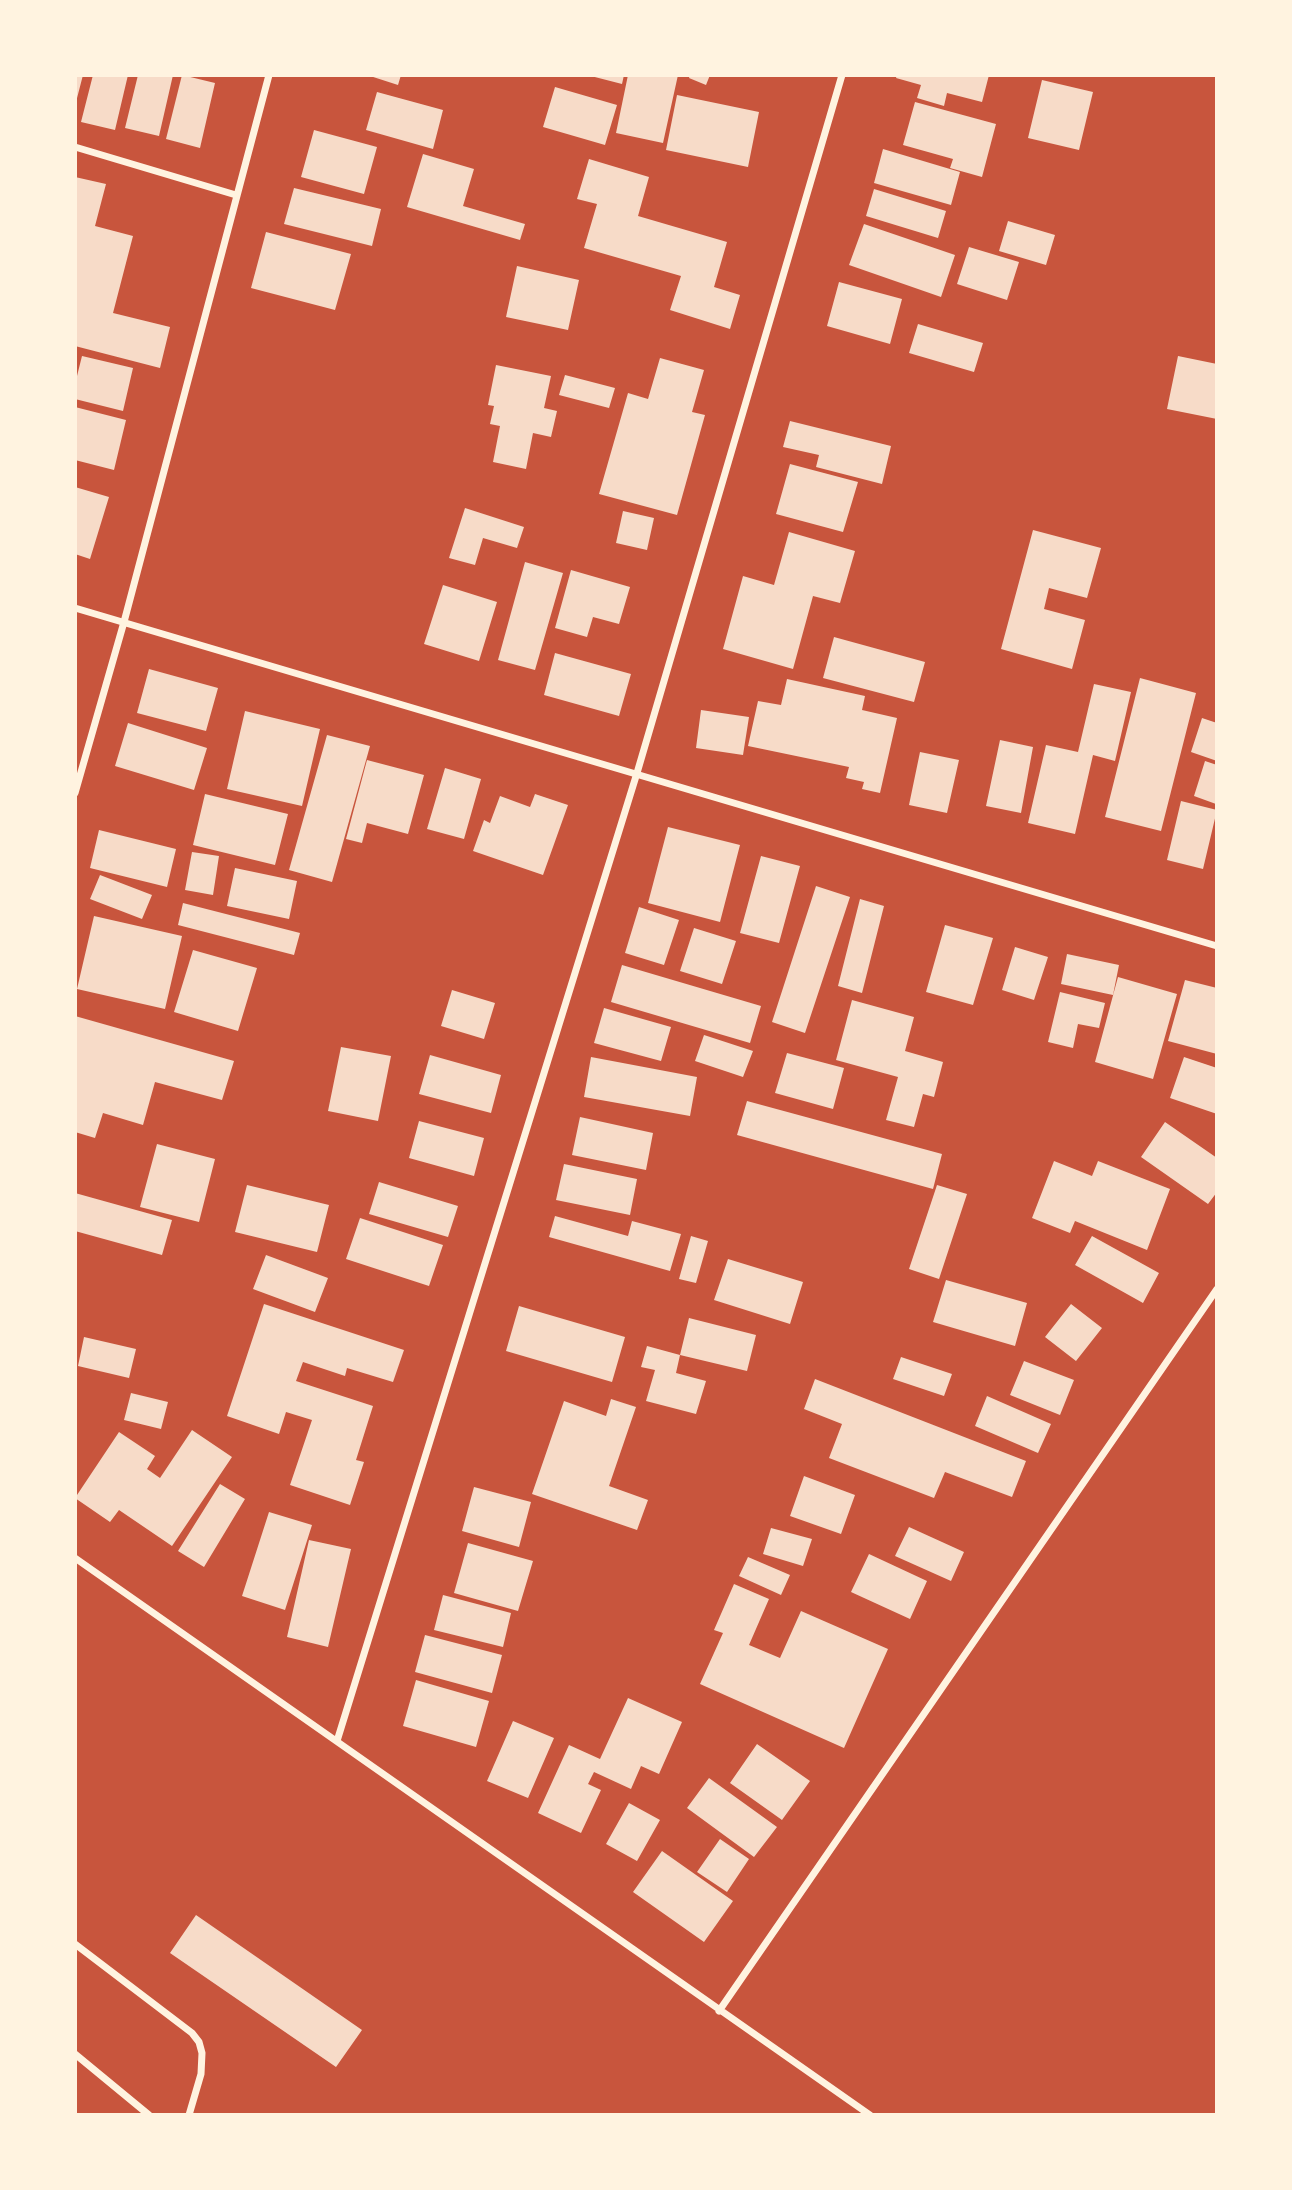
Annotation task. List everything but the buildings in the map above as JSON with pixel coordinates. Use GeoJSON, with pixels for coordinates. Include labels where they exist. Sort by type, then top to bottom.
{"type":"FeatureCollection","features":[{"type":"Feature","properties":{"kind":"street"},"geometry":{"type":"LineString","coordinates":[[75,793],[124,622],[270,75]]}},
{"type":"Feature","properties":{"kind":"street"},"geometry":{"type":"LineString","coordinates":[[337,1741],[637,774],[842,75]]}},
{"type":"Feature","properties":{"kind":"street"},"geometry":{"type":"LineString","coordinates":[[75,147],[236,195]]}},
{"type":"Feature","properties":{"kind":"street"},"geometry":{"type":"LineString","coordinates":[[75,608],[1217,946]]}},
{"type":"Feature","properties":{"kind":"street"},"geometry":{"type":"LineString","coordinates":[[719,2011],[1217,1289]]}},
{"type":"Feature","properties":{"kind":"street"},"geometry":{"type":"LineString","coordinates":[[75,1558],[870,2115]]}},
{"type":"Feature","properties":{"kind":"street"},"geometry":{"type":"LineString","coordinates":[[75,1944],[199,2042],[202,2053],[201,2074],[189,2115]]}},
{"type":"Feature","properties":{"kind":"street"},"geometry":{"type":"LineString","coordinates":[[75,2054],[148,2115]]}}]}
